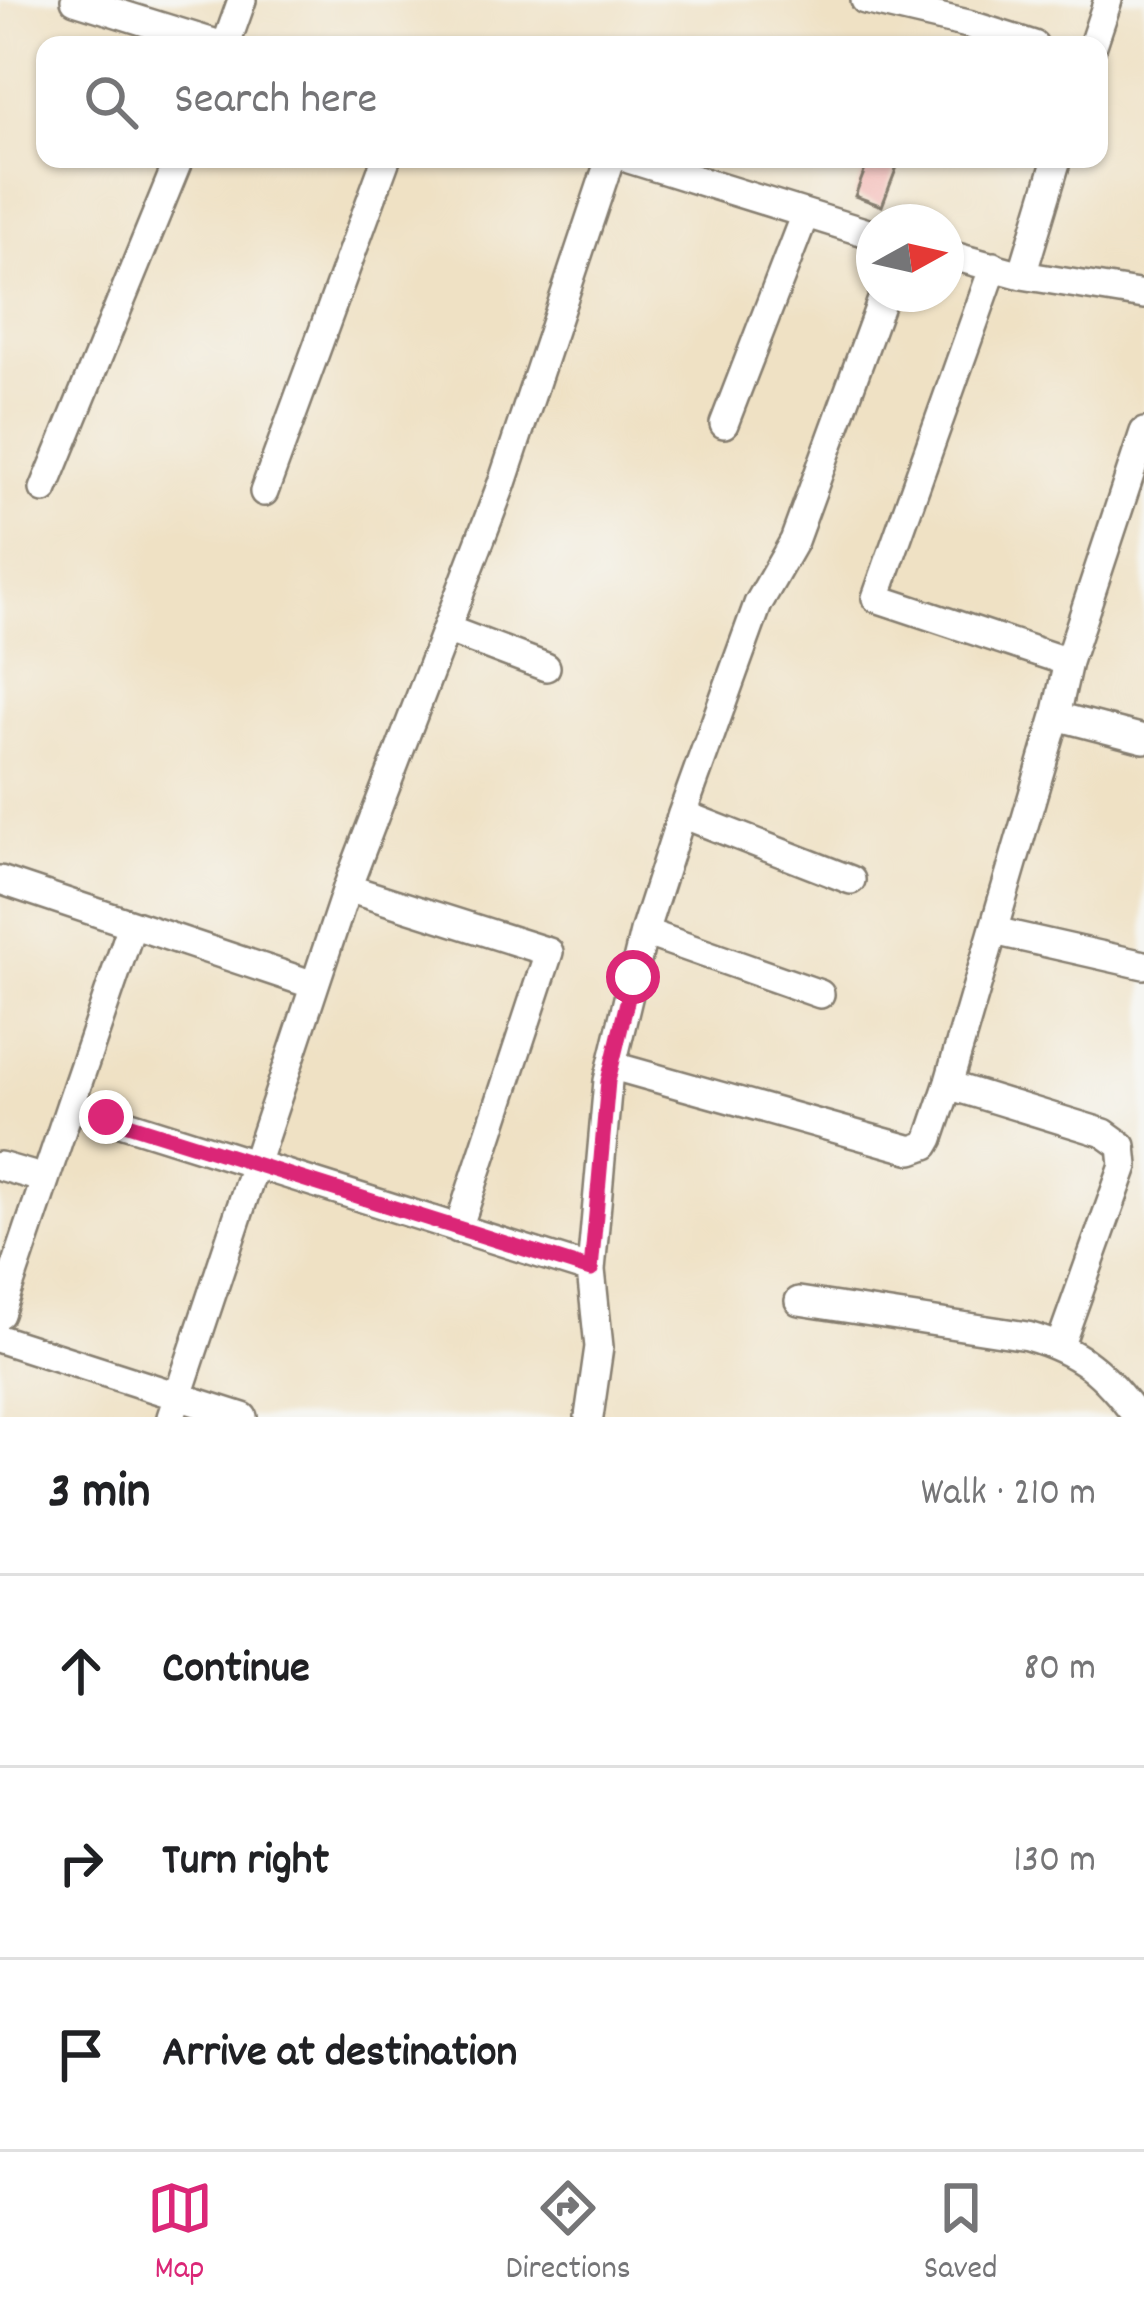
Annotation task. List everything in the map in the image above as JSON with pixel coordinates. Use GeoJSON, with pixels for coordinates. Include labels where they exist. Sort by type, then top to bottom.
{"type":"FeatureCollection","features":[{"type":"Feature","properties":{"kind":"street"},"geometry":{"type":"LineString","coordinates":[[75,0],[193,36]]}},
{"type":"Feature","properties":{"kind":"street"},"geometry":{"type":"LineString","coordinates":[[227,36],[242,0]]}},
{"type":"Feature","properties":{"kind":"street"},"geometry":{"type":"LineString","coordinates":[[865,0],[972,12],[1017,36]]}},
{"type":"Feature","properties":{"kind":"street"},"geometry":{"type":"LineString","coordinates":[[1096,36],[1108,0]]}},
{"type":"Feature","properties":{"kind":"street"},"geometry":{"type":"LineString","coordinates":[[44,489],[175,168]]}},
{"type":"Feature","properties":{"kind":"street"},"geometry":{"type":"LineString","coordinates":[[264,492],[383,168]]}},
{"type":"Feature","properties":{"kind":"street"},"geometry":{"type":"LineString","coordinates":[[175,1406],[346,888],[502,483],[607,168]]}},
{"type":"Feature","properties":{"kind":"street"},"geometry":{"type":"LineString","coordinates":[[658,168],[856,230]]}},
{"type":"Feature","properties":{"kind":"street"},"geometry":{"type":"LineString","coordinates":[[1022,275],[1055,168]]}},
{"type":"Feature","properties":{"kind":"street"},"geometry":{"type":"LineString","coordinates":[[724,424],[805,214]]}},
{"type":"Feature","properties":{"kind":"street"},"geometry":{"type":"LineString","coordinates":[[964,258],[1022,275],[1144,295]]}},
{"type":"Feature","properties":{"kind":"street"},"geometry":{"type":"LineString","coordinates":[[994,266],[876,598],[1068,662]]}},
{"type":"Feature","properties":{"kind":"street"},"geometry":{"type":"LineString","coordinates":[[589,1417],[598,1347],[591,1270],[608,1081],[644,932],[758,604],[794,541],[877,312]]}},
{"type":"Feature","properties":{"kind":"street"},"geometry":{"type":"LineString","coordinates":[[613,1066],[912,1150],[926,1145],[994,931],[1068,662],[1144,432]]}},
{"type":"Feature","properties":{"kind":"street"},"geometry":{"type":"LineString","coordinates":[[446,629],[546,667]]}},
{"type":"Feature","properties":{"kind":"street"},"geometry":{"type":"LineString","coordinates":[[1056,716],[1144,739]]}},
{"type":"Feature","properties":{"kind":"street"},"geometry":{"type":"LineString","coordinates":[[682,814],[851,880]]}},
{"type":"Feature","properties":{"kind":"street"},"geometry":{"type":"LineString","coordinates":[[0,880],[314,985]]}},
{"type":"Feature","properties":{"kind":"street"},"geometry":{"type":"LineString","coordinates":[[346,888],[549,952],[458,1229]]}},
{"type":"Feature","properties":{"kind":"street"},"geometry":{"type":"LineString","coordinates":[[0,1314],[132,925]]}},
{"type":"Feature","properties":{"kind":"street"},"geometry":{"type":"LineString","coordinates":[[994,931],[1144,964]]}},
{"type":"Feature","properties":{"kind":"street"},"geometry":{"type":"LineString","coordinates":[[644,932],[820,994]]}},
{"type":"Feature","properties":{"kind":"street"},"geometry":{"type":"LineString","coordinates":[[948,1085],[1104,1133],[1122,1145],[1124,1166],[1060,1345]]}},
{"type":"Feature","properties":{"kind":"street"},"geometry":{"type":"LineString","coordinates":[[70,1106],[591,1270]]}},
{"type":"Feature","properties":{"kind":"street"},"geometry":{"type":"LineString","coordinates":[[0,1166],[45,1179]]}},
{"type":"Feature","properties":{"kind":"street"},"geometry":{"type":"LineString","coordinates":[[799,1301],[1060,1345],[1086,1360],[1117,1389],[1137,1417]]}},
{"type":"Feature","properties":{"kind":"street"},"geometry":{"type":"LineString","coordinates":[[0,1339],[175,1406],[243,1417]]}},
{"type":"Feature","properties":{"kind":"building"},"geometry":{"type":"Polygon","coordinates":[[[866,168],[897,168],[883,204],[855,196],[866,168]]]}},
{"type":"Feature","properties":{"kind":"route"},"geometry":{"type":"LineString","coordinates":[[106,1117],[591,1270],[608,1081],[633,977]]}}]}
